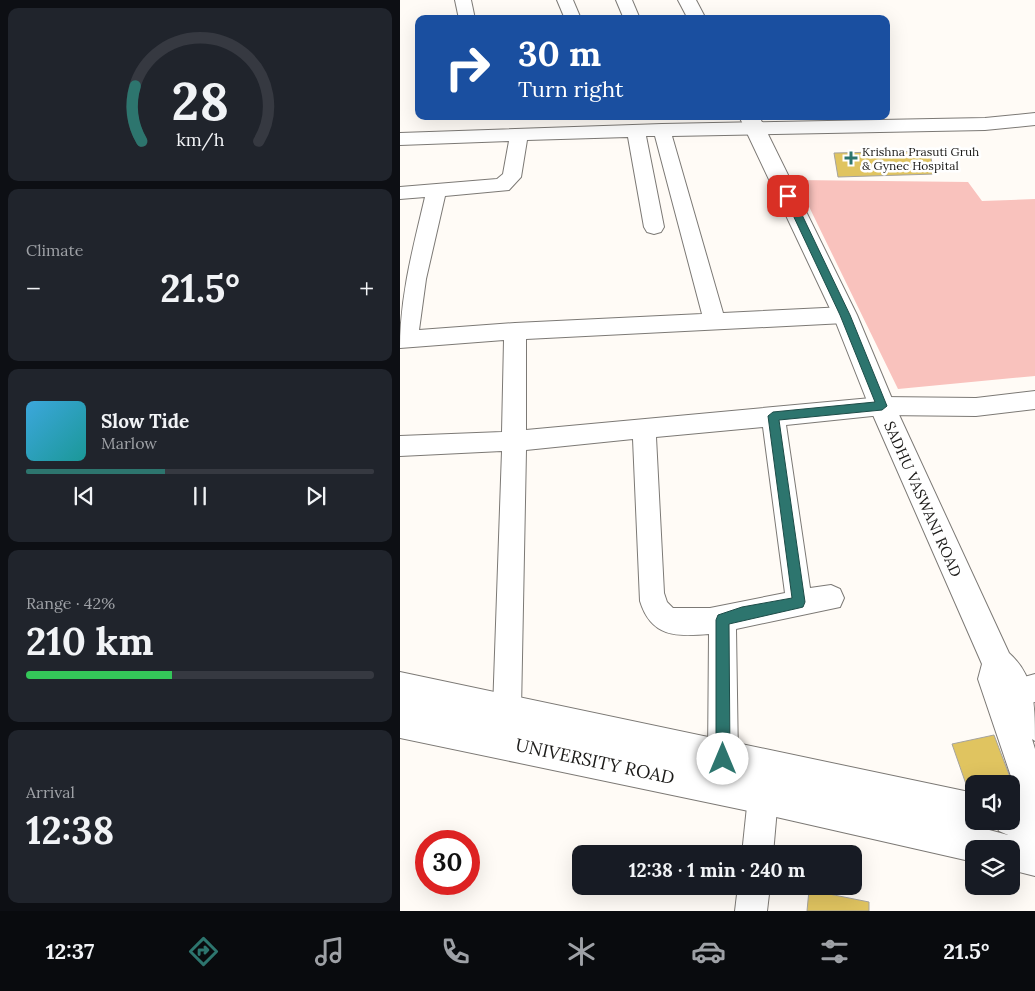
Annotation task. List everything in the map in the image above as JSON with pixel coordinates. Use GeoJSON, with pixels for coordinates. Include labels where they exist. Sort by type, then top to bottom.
{"type":"FeatureCollection","features":[{"type":"Feature","properties":{"kind":"street"},"geometry":{"type":"LineString","coordinates":[[463,0],[466,15]]}},
{"type":"Feature","properties":{"kind":"street"},"geometry":{"type":"LineString","coordinates":[[565,0],[571,15]]}},
{"type":"Feature","properties":{"kind":"street"},"geometry":{"type":"LineString","coordinates":[[624,0],[630,15]]}},
{"type":"Feature","properties":{"kind":"street"},"geometry":{"type":"LineString","coordinates":[[687,0],[695,15]]}},
{"type":"Feature","properties":{"kind":"street"},"geometry":{"type":"LineString","coordinates":[[400,139],[662,130],[752,122],[985,124],[1035,119]]}},
{"type":"Feature","properties":{"kind":"street","name":"SADHU VASWANI ROAD"},"geometry":{"type":"LineString","coordinates":[[752,122],[845,315],[882,406],[998,664]]}},
{"type":"Feature","properties":{"kind":"street"},"geometry":{"type":"LineString","coordinates":[[636,130],[654,227]]}},
{"type":"Feature","properties":{"kind":"street"},"geometry":{"type":"LineString","coordinates":[[662,130],[715,322]]}},
{"type":"Feature","properties":{"kind":"street"},"geometry":{"type":"LineString","coordinates":[[400,193],[493,188],[508,182],[512,177],[519,134]]}},
{"type":"Feature","properties":{"kind":"street"},"geometry":{"type":"LineString","coordinates":[[436,192],[404,340],[515,332],[845,315]]}},
{"type":"Feature","properties":{"kind":"street"},"geometry":{"type":"LineString","coordinates":[[507,710],[515,332]]}},
{"type":"Feature","properties":{"kind":"street"},"geometry":{"type":"LineString","coordinates":[[400,446],[514,441],[882,406],[976,407],[1035,400]]}},
{"type":"Feature","properties":{"kind":"street"},"geometry":{"type":"LineString","coordinates":[[773,416],[799,602]]}},
{"type":"Feature","properties":{"kind":"street"},"geometry":{"type":"LineString","coordinates":[[644,428],[651,593],[655,610],[667,620],[689,623],[722,620],[742,613],[831,598]]}},
{"type":"Feature","properties":{"kind":"street"},"geometry":{"type":"LineString","coordinates":[[722,620],[723,759]]}},
{"type":"Feature","properties":{"kind":"street"},"geometry":{"type":"LineString","coordinates":[[1035,724],[1028,689],[998,664],[994,679],[1035,798]]}},
{"type":"Feature","properties":{"kind":"street","name":"UNIVERSITY ROAD"},"geometry":{"type":"LineString","coordinates":[[400,688],[723,759],[965,809]]}},
{"type":"Feature","properties":{"kind":"street","name":"UNIVERSITY ROAD"},"geometry":{"type":"LineString","coordinates":[[400,721],[764,797],[965,842]]}},
{"type":"Feature","properties":{"kind":"street"},"geometry":{"type":"LineString","coordinates":[[758,845],[764,797]]}},
{"type":"Feature","properties":{"kind":"street"},"geometry":{"type":"LineString","coordinates":[[1020,820],[1035,823]]}},
{"type":"Feature","properties":{"kind":"street"},"geometry":{"type":"LineString","coordinates":[[1020,854],[1035,858]]}},
{"type":"Feature","properties":{"kind":"street"},"geometry":{"type":"LineString","coordinates":[[751,911],[753,895]]}},
{"type":"Feature","properties":{"kind":"shaded area"},"geometry":{"type":"Polygon","coordinates":[[[796,180],[968,182],[982,201],[1035,199],[1035,376],[898,389],[796,180]]]}},
{"type":"Feature","properties":{"kind":"building"},"geometry":{"type":"Polygon","coordinates":[[[929,151],[935,174],[838,177],[834,153],[929,151]]]}},
{"type":"Feature","properties":{"kind":"building"},"geometry":{"type":"Polygon","coordinates":[[[994,735],[1009,775],[965,775],[965,781],[952,744],[994,735]]]}},
{"type":"Feature","properties":{"kind":"building"},"geometry":{"type":"Polygon","coordinates":[[[809,895],[834,895],[869,902],[869,911],[807,911],[809,895]]]}},
{"type":"Feature","properties":{"kind":"place","name":"Krishna Prasuti Gruh & Gynec Hospital"},"geometry":{"type":"Point","coordinates":[851,158]}},
{"type":"Feature","properties":{"kind":"route"},"geometry":{"type":"LineString","coordinates":[[723,759],[722,620],[742,613],[799,602],[773,416],[882,406],[845,315],[788,196]]}}]}
